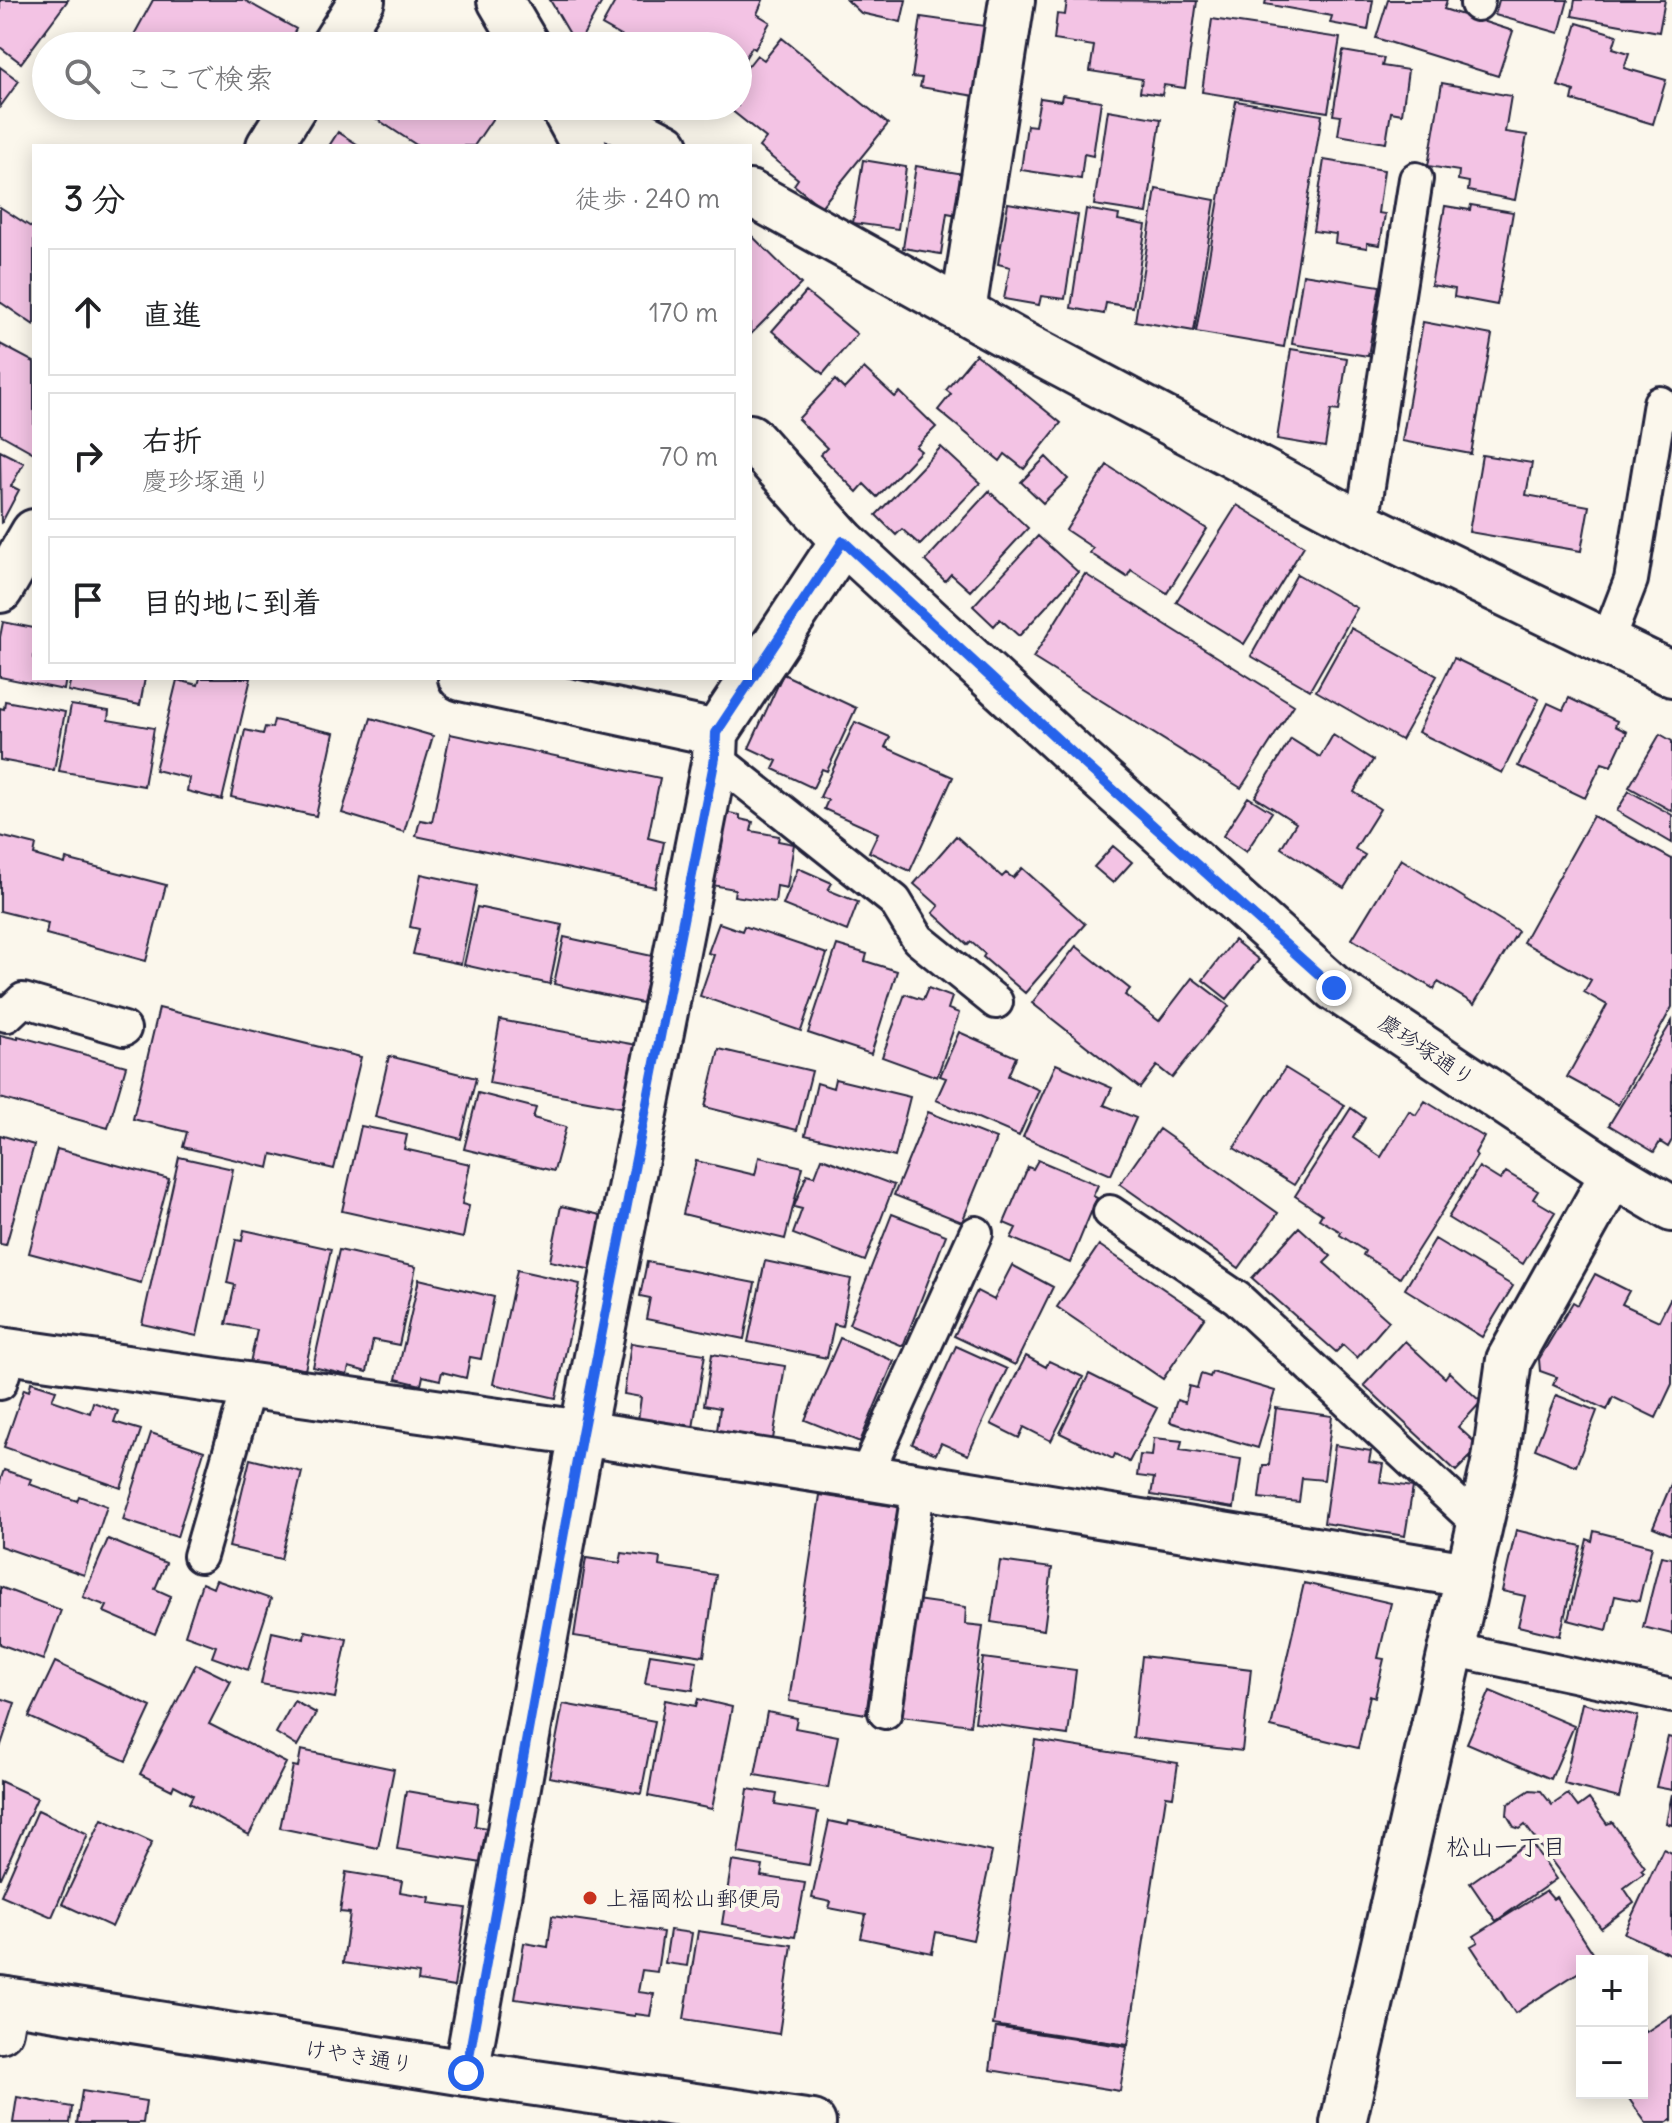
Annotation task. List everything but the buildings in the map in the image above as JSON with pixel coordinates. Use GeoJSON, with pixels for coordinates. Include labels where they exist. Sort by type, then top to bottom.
{"type":"FeatureCollection","features":[{"type":"Feature","properties":{"kind":"street"},"geometry":{"type":"LineString","coordinates":[[342,32],[362,0]]}},
{"type":"Feature","properties":{"kind":"street"},"geometry":{"type":"LineString","coordinates":[[500,0],[519,32]]}},
{"type":"Feature","properties":{"kind":"street"},"geometry":{"type":"LineString","coordinates":[[963,311],[1012,0]]}},
{"type":"Feature","properties":{"kind":"street"},"geometry":{"type":"LineString","coordinates":[[270,144],[285,120]]}},
{"type":"Feature","properties":{"kind":"street"},"geometry":{"type":"LineString","coordinates":[[570,120],[583,144]]}},
{"type":"Feature","properties":{"kind":"street"},"geometry":{"type":"LineString","coordinates":[[616,120],[662,144]]}},
{"type":"Feature","properties":{"kind":"street"},"geometry":{"type":"LineString","coordinates":[[752,194],[963,311],[1362,524],[1672,674]]}},
{"type":"Feature","properties":{"kind":"street","name":"慶珍塚通り"},"geometry":{"type":"LineString","coordinates":[[752,439],[843,541],[1334,988],[1613,1174],[1671,1205]]}},
{"type":"Feature","properties":{"kind":"street"},"geometry":{"type":"LineString","coordinates":[[10,582],[32,536]]}},
{"type":"Feature","properties":{"kind":"street"},"geometry":{"type":"LineString","coordinates":[[466,2073],[582,1433],[716,746],[843,541]]}},
{"type":"Feature","properties":{"kind":"street"},"geometry":{"type":"LineString","coordinates":[[468,680],[716,746]]}},
{"type":"Feature","properties":{"kind":"street"},"geometry":{"type":"LineString","coordinates":[[1343,2123],[1495,1459],[1509,1360],[1613,1174]]}},
{"type":"Feature","properties":{"kind":"street"},"geometry":{"type":"LineString","coordinates":[[3,1362],[249,1385],[582,1433],[1468,1575]]}},
{"type":"Feature","properties":{"kind":"street","name":"けやき通り"},"geometry":{"type":"LineString","coordinates":[[2,2010],[466,2073],[658,2112],[813,2123]]}},
{"type":"Feature","properties":{"kind":"lane"},"geometry":{"type":"LineString","coordinates":[[1362,524],[1416,179]]}},
{"type":"Feature","properties":{"kind":"lane"},"geometry":{"type":"LineString","coordinates":[[1607,642],[1631,580],[1660,403]]}},
{"type":"Feature","properties":{"kind":"lane"},"geometry":{"type":"LineString","coordinates":[[716,746],[895,901],[918,939],[996,1002]]}},
{"type":"Feature","properties":{"kind":"lane"},"geometry":{"type":"LineString","coordinates":[[0,1013],[7,1015],[23,1000],[124,1029]]}},
{"type":"Feature","properties":{"kind":"lane"},"geometry":{"type":"LineString","coordinates":[[1110,1212],[1237,1298],[1480,1525]]}},
{"type":"Feature","properties":{"kind":"lane"},"geometry":{"type":"LineString","coordinates":[[865,1477],[976,1233]]}},
{"type":"Feature","properties":{"kind":"lane"},"geometry":{"type":"LineString","coordinates":[[200,1556],[249,1385]]}},
{"type":"Feature","properties":{"kind":"lane"},"geometry":{"type":"LineString","coordinates":[[885,1712],[919,1485]]}},
{"type":"Feature","properties":{"kind":"lane"},"geometry":{"type":"LineString","coordinates":[[1451,1649],[1672,1696]]}},
{"type":"Feature","properties":{"kind":"place","name":"上福岡松山郵便局"},"geometry":{"type":"Point","coordinates":[590,1898]}},
{"type":"Feature","properties":{"kind":"district","name":"松山一丁目"},"geometry":{"type":"Point","coordinates":[1506,1846]}},
{"type":"Feature","properties":{"kind":"route"},"geometry":{"type":"LineString","coordinates":[[466,2073],[582,1433],[715,758],[716,733],[843,541],[1237,903],[1334,988]]}}]}
